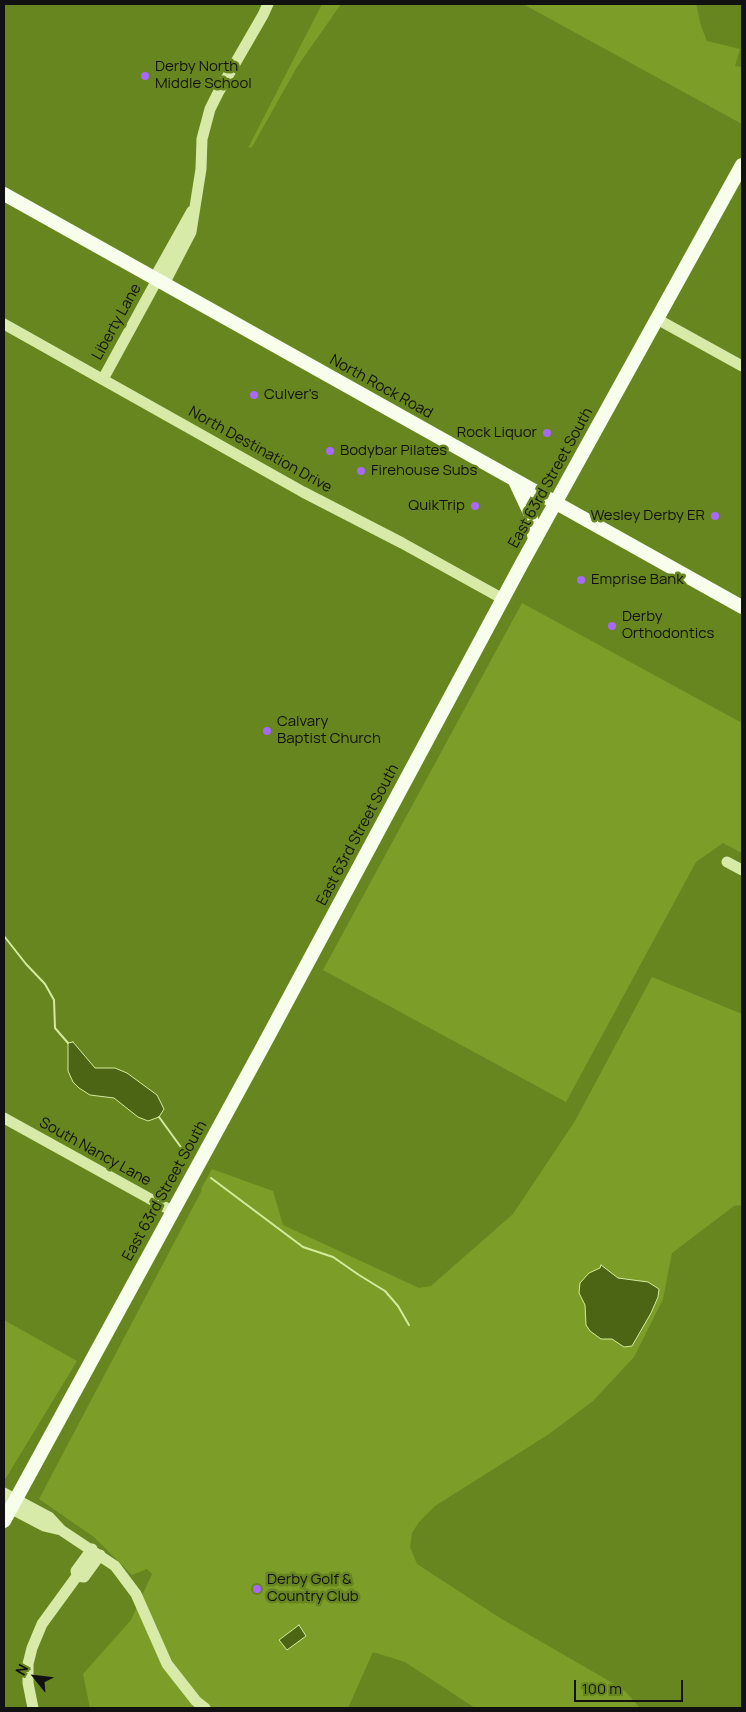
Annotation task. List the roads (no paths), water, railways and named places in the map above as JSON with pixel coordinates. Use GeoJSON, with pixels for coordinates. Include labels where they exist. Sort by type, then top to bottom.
{"type":"FeatureCollection","features":[{"type":"Feature","properties":{"kind":"main road","name":"East 63rd Street South"},"geometry":{"type":"LineString","coordinates":[[4,1521],[8,1501],[172,1212],[555,503],[742,165]]}},
{"type":"Feature","properties":{"kind":"main road","name":"North Rock Road"},"geometry":{"type":"LineString","coordinates":[[4,194],[742,607]]}},
{"type":"Feature","properties":{"kind":"main road"},"geometry":{"type":"LineString","coordinates":[[515,481],[530,513],[535,540]]}},
{"type":"Feature","properties":{"kind":"street","name":"Liberty Lane"},"geometry":{"type":"LineString","coordinates":[[103,379],[158,281],[196,203],[201,169],[202,138],[210,109],[268,4]]}},
{"type":"Feature","properties":{"kind":"street"},"geometry":{"type":"LineString","coordinates":[[657,319],[742,366]]}},
{"type":"Feature","properties":{"kind":"street","name":"North Destination Drive"},"geometry":{"type":"LineString","coordinates":[[4,324],[302,492],[394,539],[503,599]]}},
{"type":"Feature","properties":{"kind":"street"},"geometry":{"type":"LineString","coordinates":[[726,862],[742,870]]}},
{"type":"Feature","properties":{"kind":"street","name":"South Nancy Lane"},"geometry":{"type":"LineString","coordinates":[[4,1118],[172,1212]]}},
{"type":"Feature","properties":{"kind":"street"},"geometry":{"type":"LineString","coordinates":[[8,1501],[44,1526],[61,1530],[115,1566],[136,1594],[166,1664],[196,1701],[206,1708]]}},
{"type":"Feature","properties":{"kind":"street"},"geometry":{"type":"LineString","coordinates":[[33,1708],[28,1683],[28,1664],[32,1648],[42,1624],[77,1576],[76,1571],[96,1552]]}},
{"type":"Feature","properties":{"kind":"waterway"},"geometry":{"type":"LineString","coordinates":[[4,936],[45,984],[54,1000],[55,1028],[68,1043]]}},
{"type":"Feature","properties":{"kind":"waterway"},"geometry":{"type":"LineString","coordinates":[[159,1117],[183,1150]]}},
{"type":"Feature","properties":{"kind":"waterway"},"geometry":{"type":"LineString","coordinates":[[211,1178],[303,1247],[333,1257],[385,1291],[398,1306],[409,1325]]}},
{"type":"Feature","properties":{"kind":"place","name":"Derby North Middle School"},"geometry":{"type":"Point","coordinates":[145,76]}},
{"type":"Feature","properties":{"kind":"place","name":"Culver's"},"geometry":{"type":"Point","coordinates":[254,395]}},
{"type":"Feature","properties":{"kind":"place","name":"Rock Liquor"},"geometry":{"type":"Point","coordinates":[547,433]}},
{"type":"Feature","properties":{"kind":"place","name":"Bodybar Pilates"},"geometry":{"type":"Point","coordinates":[330,451]}},
{"type":"Feature","properties":{"kind":"place","name":"Firehouse Subs"},"geometry":{"type":"Point","coordinates":[361,471]}},
{"type":"Feature","properties":{"kind":"place","name":"QuikTrip"},"geometry":{"type":"Point","coordinates":[475,506]}},
{"type":"Feature","properties":{"kind":"place","name":"Wesley Derby ER"},"geometry":{"type":"Point","coordinates":[715,516]}},
{"type":"Feature","properties":{"kind":"place","name":"Emprise Bank"},"geometry":{"type":"Point","coordinates":[581,580]}},
{"type":"Feature","properties":{"kind":"place","name":"Derby Orthodontics"},"geometry":{"type":"Point","coordinates":[612,626]}},
{"type":"Feature","properties":{"kind":"place","name":"Calvary Baptist Church"},"geometry":{"type":"Point","coordinates":[267,731]}},
{"type":"Feature","properties":{"kind":"place","name":"Derby Golf & Country Club"},"geometry":{"type":"Point","coordinates":[257,1589]}}]}
